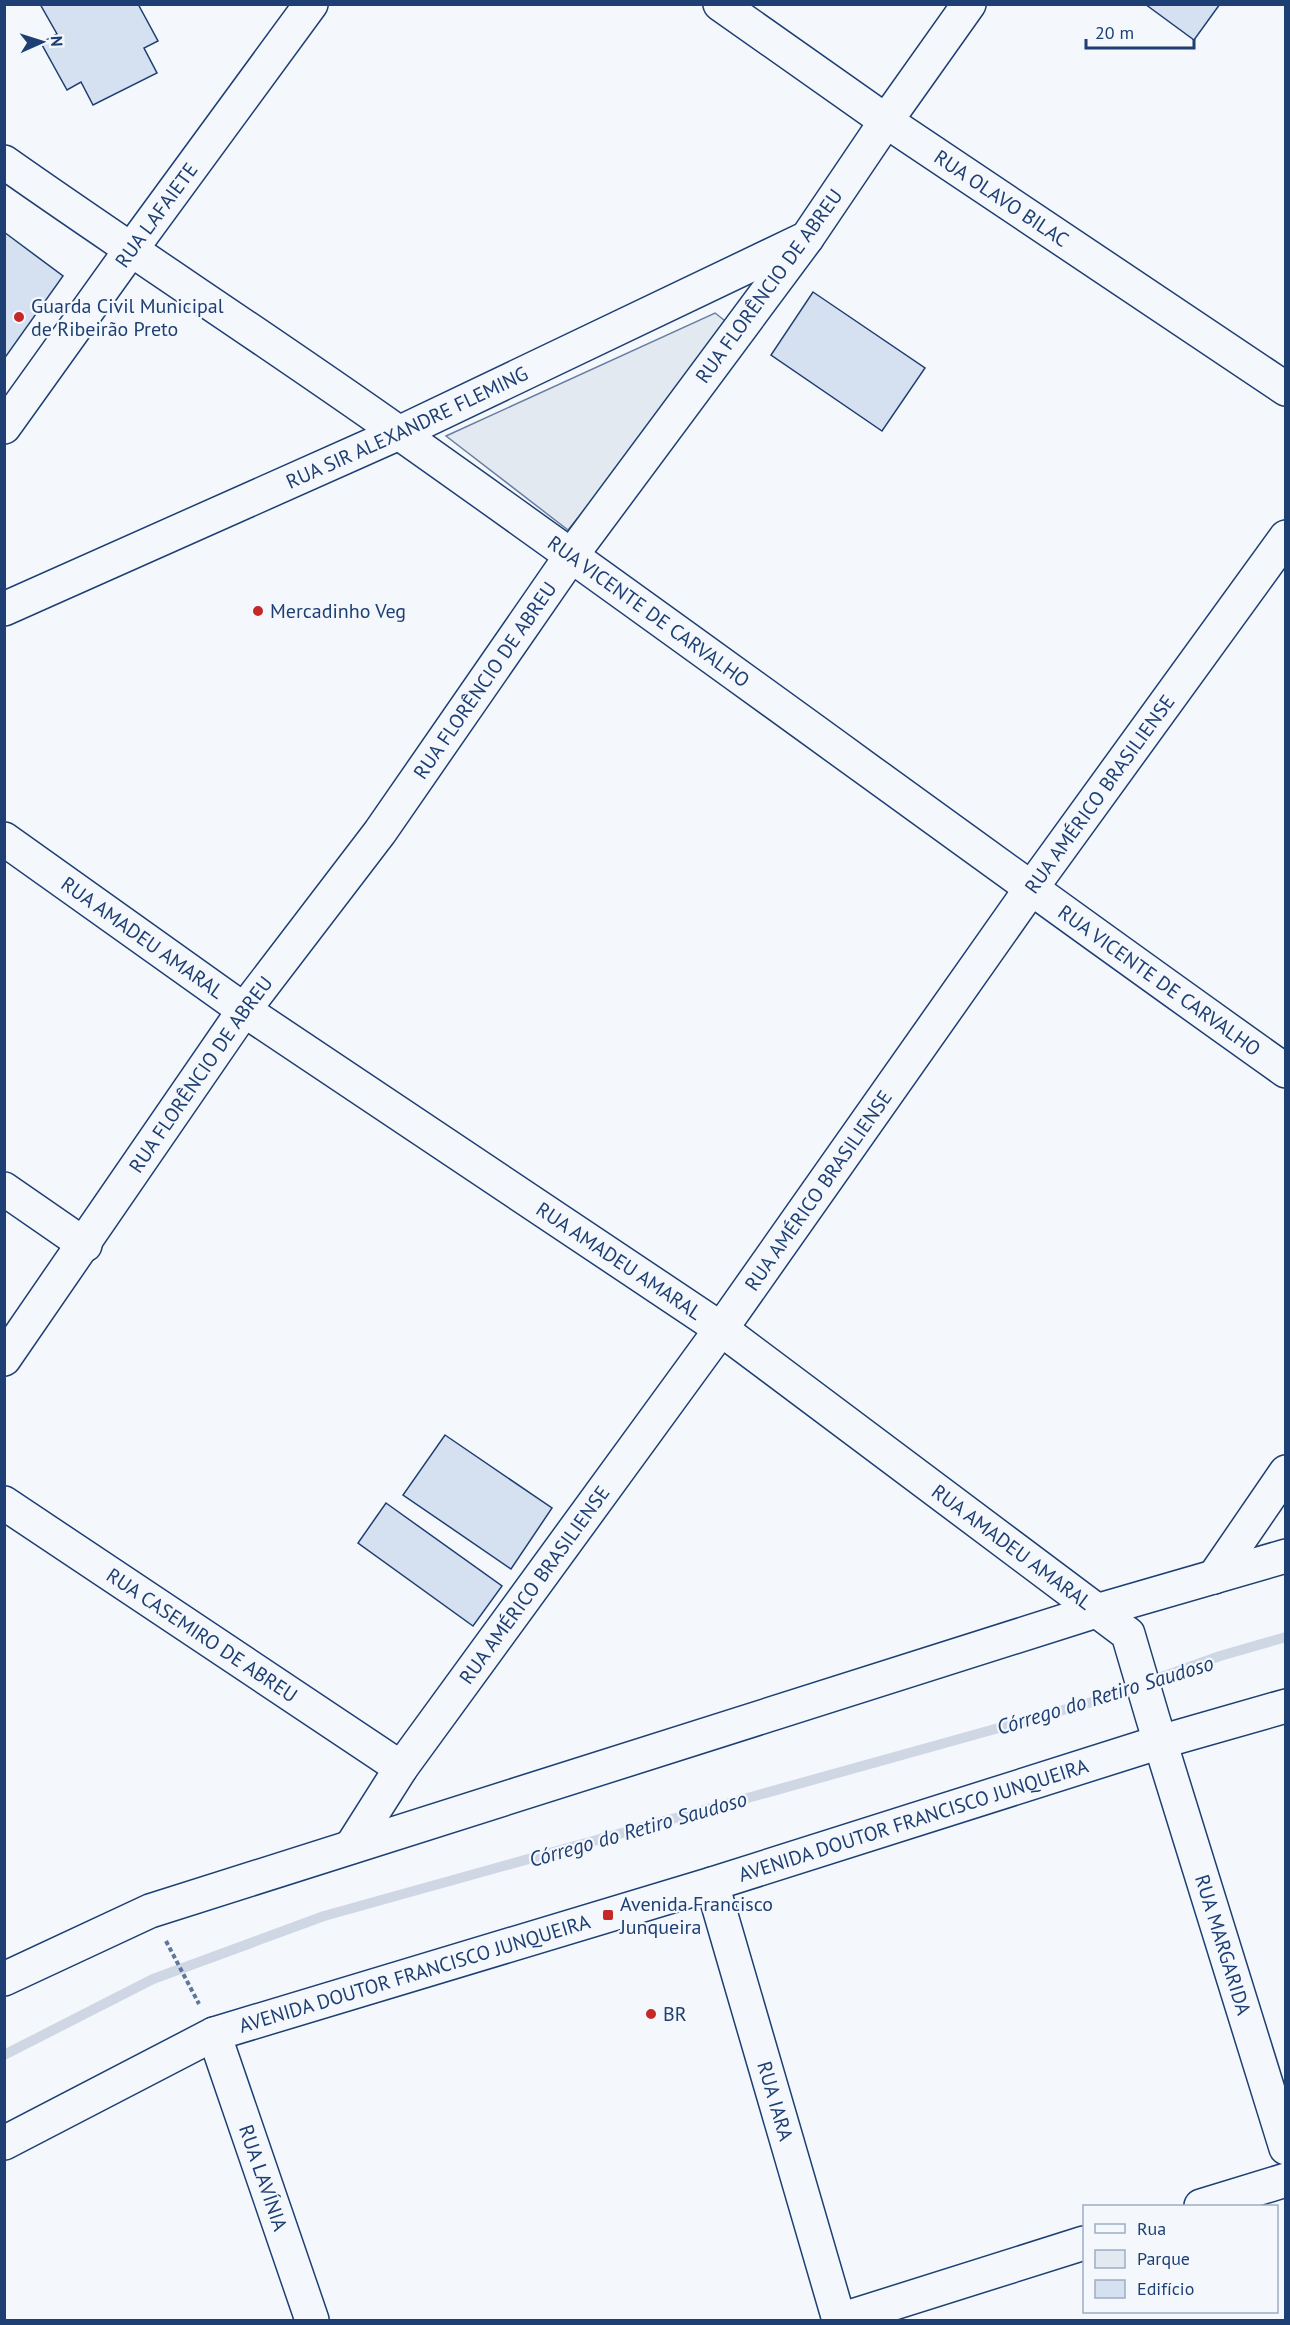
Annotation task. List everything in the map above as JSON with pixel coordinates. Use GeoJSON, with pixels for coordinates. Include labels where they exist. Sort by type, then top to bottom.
{"type":"FeatureCollection","features":[{"type":"Feature","properties":{"kind":"street","name":"RUA LAFAIETE"},"geometry":{"type":"LineString","coordinates":[[4,427],[311,4]]}},
{"type":"Feature","properties":{"kind":"street","name":"RUA OLAVO BILAC"},"geometry":{"type":"LineString","coordinates":[[720,4],[886,121],[1286,389]]}},
{"type":"Feature","properties":{"kind":"street","name":"RUA FLORÊNCIO DE ABREU"},"geometry":{"type":"LineString","coordinates":[[4,1359],[85,1245],[244,1010],[380,832],[571,556],[807,238],[969,4]]}},
{"type":"Feature","properties":{"kind":"street","name":"RUA VICENTE DE CARVALHO"},"geometry":{"type":"LineString","coordinates":[[4,162],[130,251],[399,433],[1030,890],[1286,1071]]}},
{"type":"Feature","properties":{"kind":"street","name":"RUA SIR ALEXANDRE FLEMING"},"geometry":{"type":"LineString","coordinates":[[4,609],[399,433],[807,238]]}},
{"type":"Feature","properties":{"kind":"street","name":"RUA AMÉRICO BRASILIENSE"},"geometry":{"type":"LineString","coordinates":[[351,1847],[401,1768],[721,1329],[1030,890],[1286,537]]}},
{"type":"Feature","properties":{"kind":"street","name":"RUA AMADEU AMARAL"},"geometry":{"type":"LineString","coordinates":[[4,839],[244,1010],[721,1329],[1128,1634],[1156,1730]]}},
{"type":"Feature","properties":{"kind":"street"},"geometry":{"type":"LineString","coordinates":[[4,1189],[85,1245]]}},
{"type":"Feature","properties":{"kind":"street"},"geometry":{"type":"LineString","coordinates":[[1214,1577],[1286,1472]]}},
{"type":"Feature","properties":{"kind":"street","name":"RUA CASEMIRO DE ABREU"},"geometry":{"type":"LineString","coordinates":[[4,1503],[401,1768]]}},
{"type":"Feature","properties":{"kind":"street"},"geometry":{"type":"LineString","coordinates":[[4,1979],[150,1911],[1096,1611],[1286,1556]]}},
{"type":"Feature","properties":{"kind":"street","name":"AVENIDA DOUTOR FRANCISCO JUNQUEIRA"},"geometry":{"type":"LineString","coordinates":[[4,2143],[214,2034],[712,1884],[1156,1730],[1286,1706]]}},
{"type":"Feature","properties":{"kind":"street","name":"RUA MARGARIDA"},"geometry":{"type":"LineString","coordinates":[[1156,1730],[1286,2148]]}},
{"type":"Feature","properties":{"kind":"street","name":"RUA IARA"},"geometry":{"type":"LineString","coordinates":[[712,1884],[839,2320]]}},
{"type":"Feature","properties":{"kind":"street","name":"RUA LAVÍNIA"},"geometry":{"type":"LineString","coordinates":[[214,2034],[312,2320]]}},
{"type":"Feature","properties":{"kind":"street"},"geometry":{"type":"LineString","coordinates":[[1204,2205],[1286,2180]]}},
{"type":"Feature","properties":{"kind":"street"},"geometry":{"type":"LineString","coordinates":[[839,2320],[1083,2243]]}},
{"type":"Feature","properties":{"kind":"path"},"geometry":{"type":"LineString","coordinates":[[166,1941],[195,1996]]}},
{"type":"Feature","properties":{"kind":"green space"},"geometry":{"type":"Polygon","coordinates":[[[715,313],[733,327],[568,530],[446,436],[715,313]]]}},
{"type":"Feature","properties":{"kind":"building"},"geometry":{"type":"Polygon","coordinates":[[[40,4],[138,4],[158,41],[144,48],[157,73],[93,105],[81,82],[67,90],[41,43],[57,34],[40,4]]]}},
{"type":"Feature","properties":{"kind":"building"},"geometry":{"type":"Polygon","coordinates":[[[1145,4],[1220,4],[1194,40],[1145,4]]]}},
{"type":"Feature","properties":{"kind":"building","name":"Guarda Civil Municipal de Ribeirão Preto"},"geometry":{"type":"Polygon","coordinates":[[[4,232],[63,276],[4,359],[4,232]]]}},
{"type":"Feature","properties":{"kind":"building"},"geometry":{"type":"Polygon","coordinates":[[[813,292],[925,368],[882,431],[771,355],[813,292]]]}},
{"type":"Feature","properties":{"kind":"building"},"geometry":{"type":"Polygon","coordinates":[[[445,1435],[552,1508],[511,1569],[403,1495],[445,1435]]]}},
{"type":"Feature","properties":{"kind":"building"},"geometry":{"type":"Polygon","coordinates":[[[386,1503],[502,1586],[473,1626],[358,1543],[386,1503]]]}},
{"type":"Feature","properties":{"kind":"waterway","name":"Córrego do Retiro Saudoso"},"geometry":{"type":"LineString","coordinates":[[4,2055],[153,1979],[324,1916],[1092,1702],[1220,1656],[1286,1637]]}},
{"type":"Feature","properties":{"kind":"place","name":"Guarda Civil Municipal de Ribeirão Preto"},"geometry":{"type":"Point","coordinates":[19,317]}},
{"type":"Feature","properties":{"kind":"place","name":"Mercadinho Veg"},"geometry":{"type":"Point","coordinates":[258,611]}},
{"type":"Feature","properties":{"kind":"place","name":"Avenida Francisco Junqueira"},"geometry":{"type":"Point","coordinates":[608,1915]}},
{"type":"Feature","properties":{"kind":"place","name":"BR"},"geometry":{"type":"Point","coordinates":[651,2014]}}]}
